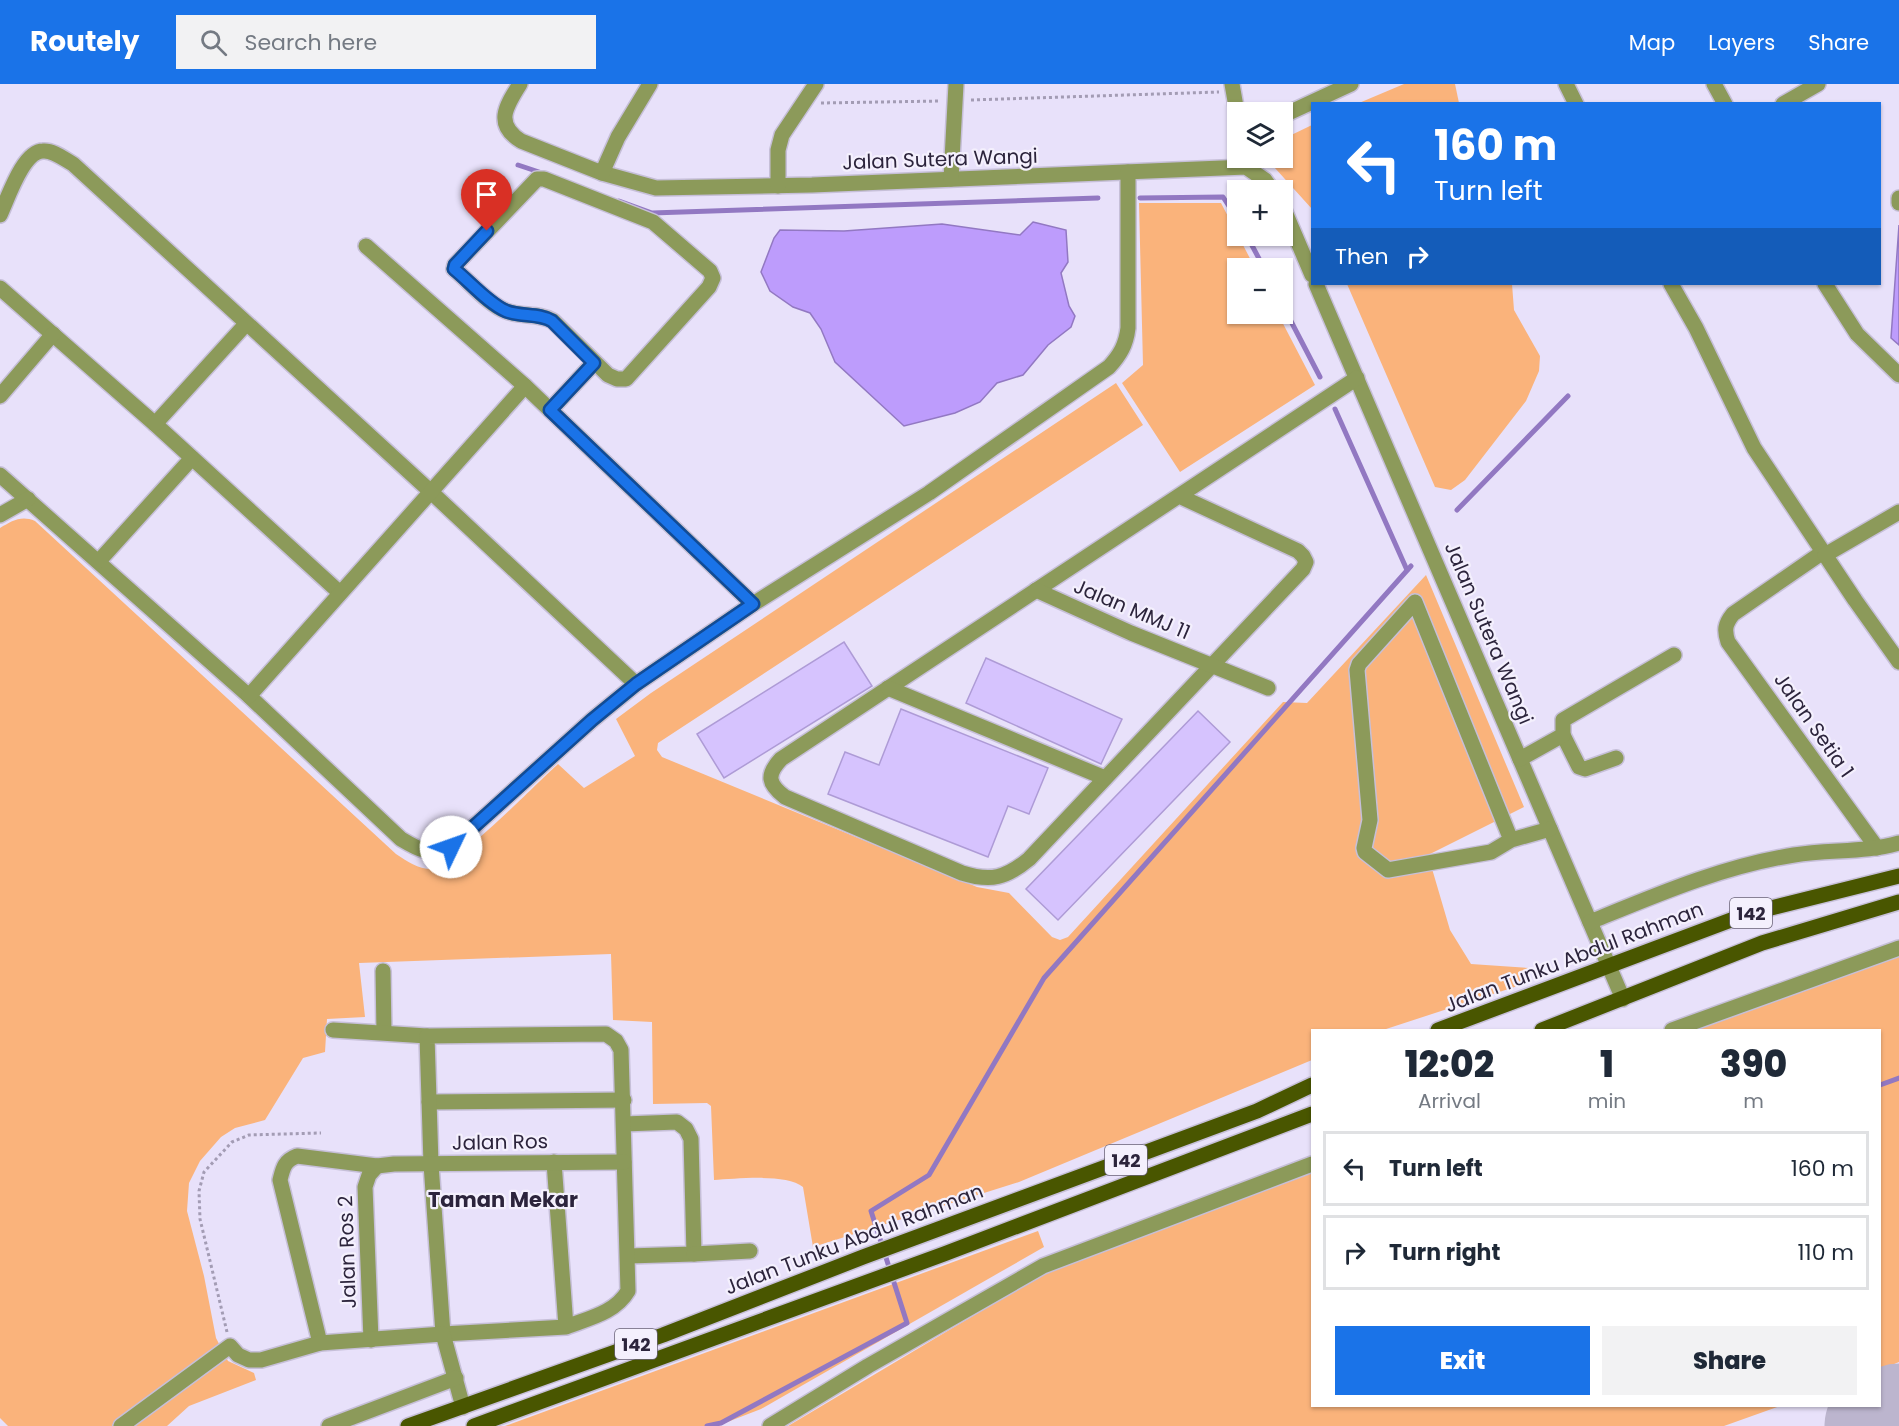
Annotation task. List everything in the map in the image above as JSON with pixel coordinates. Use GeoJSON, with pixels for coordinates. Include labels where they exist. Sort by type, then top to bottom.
{"type":"FeatureCollection","features":[{"type":"Feature","properties":{"kind":"main road","name":"Jalan Tunku Abdul Rahman"},"geometry":{"type":"LineString","coordinates":[[1441,1029],[1747,914],[1899,876]]}},
{"type":"Feature","properties":{"kind":"main road","name":"142"},"geometry":{"type":"LineString","coordinates":[[1545,1029],[1762,943],[1899,902]]}},
{"type":"Feature","properties":{"kind":"main road","name":"Jalan Tunku Abdul Rahman"},"geometry":{"type":"LineString","coordinates":[[408,1426],[663,1335],[863,1257],[1257,1111],[1311,1085]]}},
{"type":"Feature","properties":{"kind":"main road","name":"142"},"geometry":{"type":"LineString","coordinates":[[474,1426],[944,1254],[1311,1114]]}},
{"type":"Feature","properties":{"kind":"street","name":"Jalan Sutera Wangi"},"geometry":{"type":"LineString","coordinates":[[519,84],[505,110],[504,120],[511,135],[602,173],[656,188],[778,186],[1128,172],[1227,164]]}},
{"type":"Feature","properties":{"kind":"street"},"geometry":{"type":"LineString","coordinates":[[602,173],[618,137],[650,84]]}},
{"type":"Feature","properties":{"kind":"street"},"geometry":{"type":"LineString","coordinates":[[778,186],[778,150],[782,135],[816,84]]}},
{"type":"Feature","properties":{"kind":"street"},"geometry":{"type":"LineString","coordinates":[[951,179],[956,84]]}},
{"type":"Feature","properties":{"kind":"street"},"geometry":{"type":"LineString","coordinates":[[1312,102],[1351,84]]}},
{"type":"Feature","properties":{"kind":"street"},"geometry":{"type":"LineString","coordinates":[[1566,84],[1575,102]]}},
{"type":"Feature","properties":{"kind":"street"},"geometry":{"type":"LineString","coordinates":[[1714,84],[1724,102]]}},
{"type":"Feature","properties":{"kind":"street"},"geometry":{"type":"LineString","coordinates":[[1787,102],[1818,84]]}},
{"type":"Feature","properties":{"kind":"street"},"geometry":{"type":"LineString","coordinates":[[1293,111],[1311,103]]}},
{"type":"Feature","properties":{"kind":"street"},"geometry":{"type":"LineString","coordinates":[[0,215],[26,161],[33,153],[44,150],[73,164],[430,491],[636,684]]}},
{"type":"Feature","properties":{"kind":"street","name":"Jalan Sutera Wangi"},"geometry":{"type":"LineString","coordinates":[[1252,168],[1265,180]]}},
{"type":"Feature","properties":{"kind":"street"},"geometry":{"type":"LineString","coordinates":[[0,475],[249,696],[401,839],[420,850],[436,852],[451,847],[592,720],[636,684],[753,604],[929,493],[1110,368],[1126,342],[1128,328],[1128,172]]}},
{"type":"Feature","properties":{"kind":"street"},"geometry":{"type":"LineString","coordinates":[[537,179],[544,179],[653,222],[710,271],[713,278],[709,287],[626,379],[617,379],[608,375],[594,363],[552,321],[499,308],[454,269],[455,265],[537,179]]}},
{"type":"Feature","properties":{"kind":"street"},"geometry":{"type":"LineString","coordinates":[[1899,198],[1899,203]]}},
{"type":"Feature","properties":{"kind":"street"},"geometry":{"type":"LineString","coordinates":[[1293,231],[1311,273]]}},
{"type":"Feature","properties":{"kind":"street"},"geometry":{"type":"LineString","coordinates":[[366,246],[525,386],[753,604]]}},
{"type":"Feature","properties":{"kind":"street","name":"Jalan Sutera Wangi"},"geometry":{"type":"LineString","coordinates":[[1316,285],[1623,999]]}},
{"type":"Feature","properties":{"kind":"street"},"geometry":{"type":"LineString","coordinates":[[1672,285],[1696,328],[1754,448],[1899,662]]}},
{"type":"Feature","properties":{"kind":"street"},"geometry":{"type":"LineString","coordinates":[[1826,285],[1857,334],[1899,375]]}},
{"type":"Feature","properties":{"kind":"street"},"geometry":{"type":"LineString","coordinates":[[0,288],[155,424],[340,593]]}},
{"type":"Feature","properties":{"kind":"street"},"geometry":{"type":"LineString","coordinates":[[155,424],[246,324]]}},
{"type":"Feature","properties":{"kind":"street"},"geometry":{"type":"LineString","coordinates":[[0,396],[53,334]]}},
{"type":"Feature","properties":{"kind":"street"},"geometry":{"type":"LineString","coordinates":[[550,410],[594,363]]}},
{"type":"Feature","properties":{"kind":"street"},"geometry":{"type":"LineString","coordinates":[[1179,495],[1298,551],[1306,562],[1303,569],[1029,859],[1014,871],[996,878],[977,878],[962,873],[785,797],[775,789],[770,778],[772,768],[781,759],[1179,495],[1357,378]]}},
{"type":"Feature","properties":{"kind":"street"},"geometry":{"type":"LineString","coordinates":[[249,696],[525,386]]}},
{"type":"Feature","properties":{"kind":"street"},"geometry":{"type":"LineString","coordinates":[[99,561],[192,458]]}},
{"type":"Feature","properties":{"kind":"street"},"geometry":{"type":"LineString","coordinates":[[0,514],[28,499]]}},
{"type":"Feature","properties":{"kind":"street"},"geometry":{"type":"LineString","coordinates":[[1824,554],[1899,512]]}},
{"type":"Feature","properties":{"kind":"street","name":"Jalan Setia 1"},"geometry":{"type":"LineString","coordinates":[[1824,554],[1733,614],[1726,623],[1725,632],[1728,642],[1876,848]]}},
{"type":"Feature","properties":{"kind":"street","name":"Jalan MMJ 11"},"geometry":{"type":"LineString","coordinates":[[1036,590],[1131,633],[1268,688]]}},
{"type":"Feature","properties":{"kind":"street"},"geometry":{"type":"LineString","coordinates":[[1511,840],[1415,602],[1359,664],[1357,670],[1370,820],[1365,852],[1389,870],[1491,852],[1511,840],[1550,829]]}},
{"type":"Feature","properties":{"kind":"street"},"geometry":{"type":"LineString","coordinates":[[1616,758],[1585,769],[1579,767],[1563,735],[1563,720],[1674,655]]}},
{"type":"Feature","properties":{"kind":"street"},"geometry":{"type":"LineString","coordinates":[[888,688],[1105,778]]}},
{"type":"Feature","properties":{"kind":"street"},"geometry":{"type":"LineString","coordinates":[[1520,759],[1563,735]]}},
{"type":"Feature","properties":{"kind":"street"},"geometry":{"type":"LineString","coordinates":[[1590,922],[1659,893],[1742,865],[1796,854],[1876,848],[1899,843]]}},
{"type":"Feature","properties":{"kind":"street"},"geometry":{"type":"LineString","coordinates":[[1675,1029],[1899,948]]}},
{"type":"Feature","properties":{"kind":"street"},"geometry":{"type":"LineString","coordinates":[[383,971],[384,1032]]}},
{"type":"Feature","properties":{"kind":"street"},"geometry":{"type":"LineString","coordinates":[[122,1426],[230,1346],[249,1360],[261,1360],[320,1344],[443,1334],[566,1328],[614,1308],[628,1291],[624,1100],[621,1050],[616,1041],[606,1034],[427,1036],[333,1030]]}},
{"type":"Feature","properties":{"kind":"street"},"geometry":{"type":"LineString","coordinates":[[427,1036],[431,1164],[443,1334],[464,1407]]}},
{"type":"Feature","properties":{"kind":"street"},"geometry":{"type":"LineString","coordinates":[[429,1101],[624,1100]]}},
{"type":"Feature","properties":{"kind":"street"},"geometry":{"type":"LineString","coordinates":[[624,1124],[677,1122],[686,1129],[691,1139],[694,1254]]}},
{"type":"Feature","properties":{"kind":"street","name":"Jalan Ros"},"geometry":{"type":"LineString","coordinates":[[320,1344],[280,1180],[284,1166],[290,1159],[297,1156],[377,1166],[624,1162]]}},
{"type":"Feature","properties":{"kind":"street"},"geometry":{"type":"LineString","coordinates":[[554,1162],[566,1328]]}},
{"type":"Feature","properties":{"kind":"street"},"geometry":{"type":"LineString","coordinates":[[770,1426],[868,1366],[1043,1266],[1311,1164]]}},
{"type":"Feature","properties":{"kind":"street","name":"Jalan Ros 2"},"geometry":{"type":"LineString","coordinates":[[370,1340],[365,1187],[369,1175],[377,1166]]}},
{"type":"Feature","properties":{"kind":"street"},"geometry":{"type":"LineString","coordinates":[[628,1256],[750,1251]]}},
{"type":"Feature","properties":{"kind":"street"},"geometry":{"type":"LineString","coordinates":[[329,1426],[456,1378]]}},
{"type":"Feature","properties":{"kind":"path"},"geometry":{"type":"LineString","coordinates":[[804,102],[955,101],[1232,88]]}},
{"type":"Feature","properties":{"kind":"path"},"geometry":{"type":"LineString","coordinates":[[230,1346],[200,1219],[199,1191],[204,1172],[232,1142],[249,1135],[321,1133]]}},
{"type":"Feature","properties":{"kind":"shaded area"},"geometry":{"type":"Polygon","coordinates":[[[1404,84],[1455,84],[1459,102],[1361,102],[1404,84]]]}},
{"type":"Feature","properties":{"kind":"shaded area"},"geometry":{"type":"Polygon","coordinates":[[[1311,125],[1311,208],[1293,188],[1293,180],[1286,180],[1275,168],[1293,168],[1293,134],[1311,125]]]}},
{"type":"Feature","properties":{"kind":"shaded area"},"geometry":{"type":"Polygon","coordinates":[[[1139,203],[1221,203],[1227,214],[1227,246],[1243,246],[1250,258],[1227,258],[1227,324],[1283,324],[1315,385],[1180,472],[1122,383],[1143,365],[1139,203]]]}},
{"type":"Feature","properties":{"kind":"shaded area"},"geometry":{"type":"Polygon","coordinates":[[[1033,222],[1066,230],[1068,262],[1061,273],[1069,306],[1075,316],[1071,327],[1048,345],[1023,375],[997,383],[980,402],[955,413],[904,426],[835,362],[821,329],[810,313],[793,307],[770,291],[761,272],[774,238],[780,230],[844,231],[942,224],[1020,235],[1033,222]]]}},
{"type":"Feature","properties":{"kind":"shaded area"},"geometry":{"type":"Polygon","coordinates":[[[1899,225],[1899,345],[1891,338],[1899,225]]]}},
{"type":"Feature","properties":{"kind":"shaded area"},"geometry":{"type":"Polygon","coordinates":[[[1347,285],[1512,285],[1514,310],[1540,356],[1539,371],[1526,401],[1465,480],[1451,490],[1435,487],[1347,285]]]}},
{"type":"Feature","properties":{"kind":"shaded area"},"geometry":{"type":"Polygon","coordinates":[[[1116,383],[1143,425],[658,743],[657,750],[662,757],[977,887],[1009,893],[1052,937],[1060,940],[1068,937],[1283,702],[1307,703],[1426,575],[1524,807],[1428,855],[1450,930],[1471,964],[1529,968],[1530,982],[1386,1029],[1311,1029],[1311,1060],[1019,1182],[813,1247],[803,1187],[773,1178],[714,1180],[711,1106],[707,1103],[653,1104],[652,1022],[613,1020],[611,954],[359,963],[365,1017],[327,1019],[325,1052],[303,1058],[265,1120],[235,1128],[221,1137],[200,1161],[189,1183],[187,1211],[204,1276],[216,1338],[228,1361],[254,1373],[256,1380],[189,1406],[167,1426],[8,1426],[0,1418],[0,528],[21,519],[35,521],[396,854],[419,867],[434,869],[460,854],[558,764],[584,788],[635,756],[616,719],[651,693],[1116,383]]]}},
{"type":"Feature","properties":{"kind":"shaded area"},"geometry":{"type":"Polygon","coordinates":[[[1899,954],[1899,1362],[1881,1370],[1881,1029],[1693,1029],[1899,954]]]}},
{"type":"Feature","properties":{"kind":"shaded area"},"geometry":{"type":"Polygon","coordinates":[[[1311,1172],[1311,1407],[1777,1407],[1724,1426],[788,1426],[1048,1271],[1311,1172]]]}},
{"type":"Feature","properties":{"kind":"shaded area"},"geometry":{"type":"Polygon","coordinates":[[[1038,1231],[1044,1247],[761,1409],[717,1426],[505,1426],[1038,1231]]]}},
{"type":"Feature","properties":{"kind":"building"},"geometry":{"type":"Polygon","coordinates":[[[844,642],[872,686],[724,778],[697,734],[844,642]]]}},
{"type":"Feature","properties":{"kind":"building"},"geometry":{"type":"Polygon","coordinates":[[[986,658],[1122,719],[1101,764],[966,703],[986,658]]]}},
{"type":"Feature","properties":{"kind":"building"},"geometry":{"type":"Polygon","coordinates":[[[901,709],[1048,768],[1029,814],[1008,806],[988,857],[828,794],[845,752],[879,765],[901,709]]]}},
{"type":"Feature","properties":{"kind":"building"},"geometry":{"type":"Polygon","coordinates":[[[1198,711],[1230,742],[1058,920],[1026,889],[1198,711]]]}},
{"type":"Feature","properties":{"kind":"waterway"},"geometry":{"type":"LineString","coordinates":[[518,165],[542,173]]}},
{"type":"Feature","properties":{"kind":"waterway"},"geometry":{"type":"LineString","coordinates":[[1140,198],[1223,197],[1227,203]]}},
{"type":"Feature","properties":{"kind":"waterway"},"geometry":{"type":"LineString","coordinates":[[619,201],[652,213],[1098,198]]}},
{"type":"Feature","properties":{"kind":"waterway"},"geometry":{"type":"LineString","coordinates":[[1252,246],[1259,258]]}},
{"type":"Feature","properties":{"kind":"waterway"},"geometry":{"type":"LineString","coordinates":[[1292,324],[1320,377]]}},
{"type":"Feature","properties":{"kind":"waterway"},"geometry":{"type":"LineString","coordinates":[[1457,510],[1568,396]]}},
{"type":"Feature","properties":{"kind":"waterway"},"geometry":{"type":"LineString","coordinates":[[1335,409],[1407,570]]}},
{"type":"Feature","properties":{"kind":"waterway"},"geometry":{"type":"LineString","coordinates":[[707,1426],[721,1423],[907,1323],[871,1211],[929,1175],[1044,978],[1411,566]]}},
{"type":"Feature","properties":{"kind":"waterway"},"geometry":{"type":"LineString","coordinates":[[1881,1085],[1899,1078]]}},
{"type":"Feature","properties":{"kind":"runway"},"geometry":{"type":"LineString","coordinates":[[1880,1426],[1899,1419]]}},
{"type":"Feature","properties":{"kind":"district","name":"Taman Mekar"},"geometry":{"type":"Point","coordinates":[503,1199]}},
{"type":"Feature","properties":{"kind":"route"},"geometry":{"type":"LineString","coordinates":[[451,847],[592,720],[636,684],[753,604],[550,410],[594,363],[552,321],[499,308],[454,269],[455,265],[487,231]]}}]}
